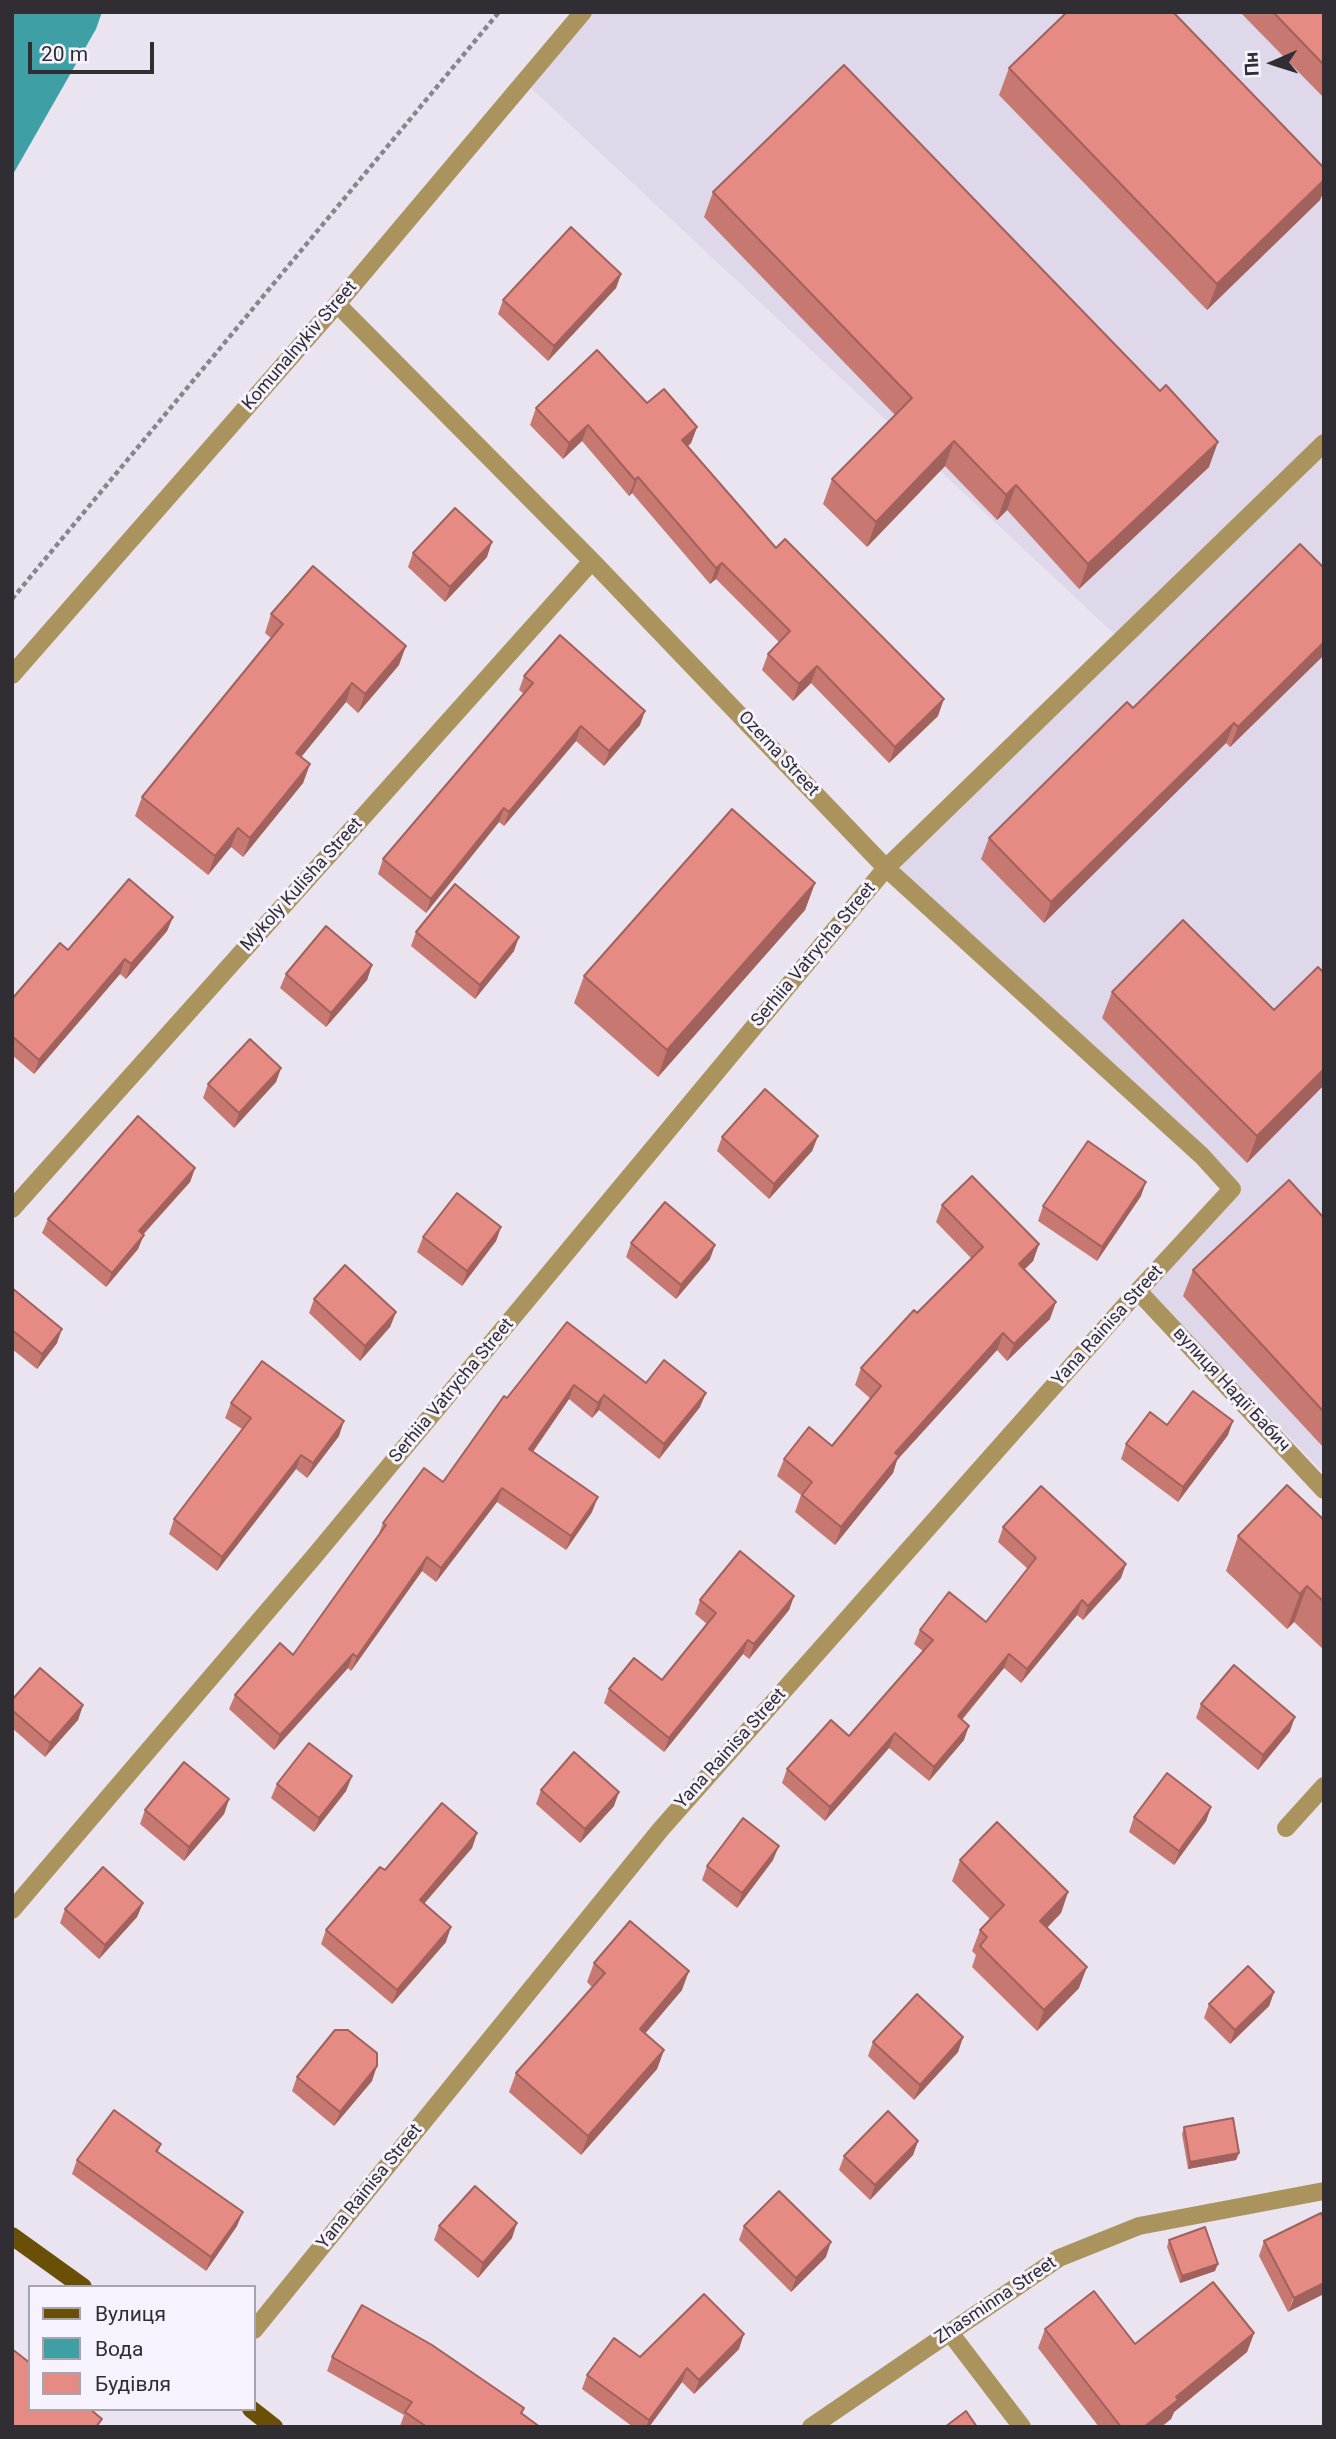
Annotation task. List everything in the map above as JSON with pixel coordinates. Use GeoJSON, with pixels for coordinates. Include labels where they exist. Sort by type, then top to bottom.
{"type":"FeatureCollection","features":[{"type":"Feature","properties":{"kind":"main road"},"geometry":{"type":"LineString","coordinates":[[12,2236],[80,2285]]}},
{"type":"Feature","properties":{"kind":"main road"},"geometry":{"type":"LineString","coordinates":[[254,2411],[274,2427]]}},
{"type":"Feature","properties":{"kind":"street","name":"Komunalnykiv Street"},"geometry":{"type":"LineString","coordinates":[[12,674],[337,304],[583,12]]}},
{"type":"Feature","properties":{"kind":"street","name":"Ozerna Street"},"geometry":{"type":"LineString","coordinates":[[337,304],[592,561],[886,868],[1202,1156],[1232,1189]]}},
{"type":"Feature","properties":{"kind":"street","name":"Serhiia Vatrycha Street"},"geometry":{"type":"LineString","coordinates":[[12,1910],[312,1559],[886,868],[1324,443]]}},
{"type":"Feature","properties":{"kind":"street","name":"Mykoly Kulisha Street"},"geometry":{"type":"LineString","coordinates":[[12,1209],[592,561]]}},
{"type":"Feature","properties":{"kind":"street","name":"Yana Rainisa Street"},"geometry":{"type":"LineString","coordinates":[[256,2328],[660,1829],[1138,1291],[1232,1189]]}},
{"type":"Feature","properties":{"kind":"street","name":"вулиця Надії Бабич"},"geometry":{"type":"LineString","coordinates":[[1138,1291],[1324,1490]]}},
{"type":"Feature","properties":{"kind":"street"},"geometry":{"type":"LineString","coordinates":[[1286,1828],[1324,1786]]}},
{"type":"Feature","properties":{"kind":"street","name":"Zhasminna Street"},"geometry":{"type":"LineString","coordinates":[[810,2427],[1059,2258],[1139,2226],[1324,2191]]}},
{"type":"Feature","properties":{"kind":"street"},"geometry":{"type":"LineString","coordinates":[[950,2334],[1022,2427]]}},
{"type":"Feature","properties":{"kind":"path"},"geometry":{"type":"LineString","coordinates":[[12,599],[499,12]]}},
{"type":"Feature","properties":{"kind":"shaded area"},"geometry":{"type":"Polygon","coordinates":[[[594,12],[1324,12],[1324,1473],[1148,1291],[1240,1187],[897,865],[1124,643],[531,88],[594,12]]]}},
{"type":"Feature","properties":{"kind":"water"},"geometry":{"type":"Polygon","coordinates":[[[12,12],[102,12],[96,29],[12,176],[12,12]]]}},
{"type":"Feature","properties":{"kind":"building"},"geometry":{"type":"Polygon","coordinates":[[[1067,12],[1173,12],[1324,168],[1324,180],[1217,284],[1009,68],[1067,12]]]}},
{"type":"Feature","properties":{"kind":"building"},"geometry":{"type":"Polygon","coordinates":[[[1273,12],[1324,12],[1324,65],[1273,12]]]}},
{"type":"Feature","properties":{"kind":"building"},"geometry":{"type":"Polygon","coordinates":[[[844,65],[1160,391],[1166,385],[1218,442],[1088,564],[1016,485],[1006,495],[954,441],[876,522],[832,479],[912,398],[713,192],[844,65]]]}},
{"type":"Feature","properties":{"kind":"building"},"geometry":{"type":"Polygon","coordinates":[[[571,227],[621,274],[554,346],[503,300],[571,227]]]}},
{"type":"Feature","properties":{"kind":"building"},"geometry":{"type":"Polygon","coordinates":[[[597,350],[647,403],[664,389],[697,427],[682,440],[776,548],[785,539],[944,699],[895,747],[817,666],[799,684],[768,654],[790,631],[722,563],[716,568],[638,477],[635,480],[588,425],[569,443],[536,408],[597,350]]]}},
{"type":"Feature","properties":{"kind":"building"},"geometry":{"type":"Polygon","coordinates":[[[455,508],[492,542],[450,587],[413,553],[455,508]]]}},
{"type":"Feature","properties":{"kind":"building"},"geometry":{"type":"Polygon","coordinates":[[[1300,544],[1324,568],[1324,642],[1238,727],[1234,723],[1051,902],[989,838],[1127,702],[1133,708],[1300,544]]]}},
{"type":"Feature","properties":{"kind":"building"},"geometry":{"type":"Polygon","coordinates":[[[313,566],[406,646],[365,694],[352,683],[296,753],[310,764],[250,838],[238,828],[215,856],[142,797],[283,624],[271,614],[313,566]]]}},
{"type":"Feature","properties":{"kind":"building"},"geometry":{"type":"Polygon","coordinates":[[[560,635],[645,711],[609,751],[581,726],[509,812],[504,808],[431,899],[383,859],[533,683],[524,676],[560,635]]]}},
{"type":"Feature","properties":{"kind":"building"},"geometry":{"type":"Polygon","coordinates":[[[732,809],[815,883],[667,1050],[584,976],[732,809]]]}},
{"type":"Feature","properties":{"kind":"building"},"geometry":{"type":"Polygon","coordinates":[[[129,879],[173,917],[131,964],[125,959],[39,1060],[12,1036],[12,999],[60,943],[68,950],[129,879]]]}},
{"type":"Feature","properties":{"kind":"building"},"geometry":{"type":"Polygon","coordinates":[[[455,884],[519,937],[480,985],[416,932],[455,884]]]}},
{"type":"Feature","properties":{"kind":"building"},"geometry":{"type":"Polygon","coordinates":[[[1183,920],[1274,1010],[1318,967],[1324,973],[1324,1069],[1257,1136],[1112,992],[1183,920]]]}},
{"type":"Feature","properties":{"kind":"building"},"geometry":{"type":"Polygon","coordinates":[[[326,926],[372,965],[331,1013],[286,974],[326,926]]]}},
{"type":"Feature","properties":{"kind":"building"},"geometry":{"type":"Polygon","coordinates":[[[250,1039],[281,1068],[239,1113],[208,1084],[250,1039]]]}},
{"type":"Feature","properties":{"kind":"building"},"geometry":{"type":"Polygon","coordinates":[[[765,1089],[818,1136],[774,1184],[722,1137],[765,1089]]]}},
{"type":"Feature","properties":{"kind":"building"},"geometry":{"type":"Polygon","coordinates":[[[138,1116],[195,1168],[139,1231],[144,1235],[112,1273],[48,1219],[138,1116]]]}},
{"type":"Feature","properties":{"kind":"building"},"geometry":{"type":"Polygon","coordinates":[[[1088,1141],[1146,1182],[1102,1247],[1043,1206],[1088,1141]]]}},
{"type":"Feature","properties":{"kind":"building"},"geometry":{"type":"Polygon","coordinates":[[[972,1176],[1039,1244],[1019,1264],[1056,1302],[1014,1344],[1003,1333],[895,1453],[899,1456],[841,1527],[802,1495],[812,1482],[784,1459],[809,1427],[832,1446],[881,1386],[861,1368],[914,1310],[917,1313],[983,1247],[942,1205],[972,1176]]]}},
{"type":"Feature","properties":{"kind":"building"},"geometry":{"type":"Polygon","coordinates":[[[1289,1180],[1324,1218],[1324,1412],[1193,1270],[1289,1180]]]}},
{"type":"Feature","properties":{"kind":"building"},"geometry":{"type":"Polygon","coordinates":[[[457,1193],[501,1227],[467,1271],[423,1237],[457,1193]]]}},
{"type":"Feature","properties":{"kind":"building"},"geometry":{"type":"Polygon","coordinates":[[[665,1202],[715,1245],[681,1285],[631,1243],[665,1202]]]}},
{"type":"Feature","properties":{"kind":"building"},"geometry":{"type":"Polygon","coordinates":[[[345,1265],[396,1312],[365,1346],[314,1299],[345,1265]]]}},
{"type":"Feature","properties":{"kind":"building"},"geometry":{"type":"Polygon","coordinates":[[[12,1288],[62,1329],[42,1354],[12,1330],[12,1288]]]}},
{"type":"Feature","properties":{"kind":"building"},"geometry":{"type":"Polygon","coordinates":[[[567,1322],[646,1383],[664,1360],[706,1393],[664,1444],[604,1395],[598,1403],[574,1385],[529,1449],[598,1497],[571,1536],[502,1488],[441,1568],[427,1557],[357,1657],[353,1654],[280,1735],[235,1695],[280,1643],[293,1655],[424,1468],[443,1482],[504,1396],[507,1398],[567,1322]]]}},
{"type":"Feature","properties":{"kind":"building"},"geometry":{"type":"Polygon","coordinates":[[[262,1361],[344,1421],[313,1463],[301,1455],[222,1557],[174,1519],[251,1418],[231,1403],[262,1361]]]}},
{"type":"Feature","properties":{"kind":"building"},"geometry":{"type":"Polygon","coordinates":[[[1193,1391],[1233,1421],[1183,1487],[1126,1444],[1150,1412],[1167,1425],[1193,1391]]]}},
{"type":"Feature","properties":{"kind":"building"},"geometry":{"type":"Polygon","coordinates":[[[1287,1485],[1324,1520],[1324,1602],[1307,1586],[1300,1594],[1238,1536],[1287,1485]]]}},
{"type":"Feature","properties":{"kind":"building"},"geometry":{"type":"Polygon","coordinates":[[[1041,1486],[1126,1564],[1088,1606],[1082,1600],[1027,1669],[1009,1654],[958,1716],[969,1726],[934,1767],[895,1733],[830,1807],[787,1769],[831,1720],[849,1736],[933,1640],[920,1630],[949,1592],[986,1622],[1036,1558],[1003,1527],[1041,1486]]]}},
{"type":"Feature","properties":{"kind":"building"},"geometry":{"type":"Polygon","coordinates":[[[740,1551],[794,1596],[754,1644],[748,1640],[669,1738],[609,1689],[634,1658],[662,1680],[716,1613],[700,1600],[740,1551]]]}},
{"type":"Feature","properties":{"kind":"building"},"geometry":{"type":"Polygon","coordinates":[[[1234,1665],[1295,1717],[1263,1755],[1201,1704],[1234,1665]]]}},
{"type":"Feature","properties":{"kind":"building"},"geometry":{"type":"Polygon","coordinates":[[[40,1668],[83,1705],[50,1743],[12,1710],[12,1700],[40,1668]]]}},
{"type":"Feature","properties":{"kind":"building"},"geometry":{"type":"Polygon","coordinates":[[[309,1743],[352,1776],[319,1818],[277,1784],[309,1743]]]}},
{"type":"Feature","properties":{"kind":"building"},"geometry":{"type":"Polygon","coordinates":[[[574,1752],[619,1792],[585,1829],[541,1790],[574,1752]]]}},
{"type":"Feature","properties":{"kind":"building"},"geometry":{"type":"Polygon","coordinates":[[[184,1762],[229,1799],[189,1847],[145,1810],[184,1762]]]}},
{"type":"Feature","properties":{"kind":"building"},"geometry":{"type":"Polygon","coordinates":[[[1167,1773],[1211,1807],[1179,1851],[1134,1817],[1167,1773]]]}},
{"type":"Feature","properties":{"kind":"building"},"geometry":{"type":"Polygon","coordinates":[[[442,1803],[477,1833],[420,1900],[451,1927],[397,1990],[326,1930],[380,1867],[385,1870],[442,1803]]]}},
{"type":"Feature","properties":{"kind":"building"},"geometry":{"type":"Polygon","coordinates":[[[743,1818],[779,1846],[742,1893],[707,1866],[743,1818]]]}},
{"type":"Feature","properties":{"kind":"building"},"geometry":{"type":"Polygon","coordinates":[[[997,1822],[1068,1892],[1040,1921],[1087,1967],[1044,2010],[980,1946],[987,1937],[980,1930],[1004,1905],[960,1860],[997,1822]]]}},
{"type":"Feature","properties":{"kind":"building"},"geometry":{"type":"Polygon","coordinates":[[[103,1867],[143,1903],[105,1945],[65,1909],[103,1867]]]}},
{"type":"Feature","properties":{"kind":"building"},"geometry":{"type":"Polygon","coordinates":[[[630,1921],[689,1971],[640,2029],[664,2050],[588,2136],[516,2073],[605,1973],[594,1963],[630,1921]]]}},
{"type":"Feature","properties":{"kind":"building"},"geometry":{"type":"Polygon","coordinates":[[[1248,1966],[1274,1992],[1235,2030],[1209,2004],[1248,1966]]]}},
{"type":"Feature","properties":{"kind":"building"},"geometry":{"type":"Polygon","coordinates":[[[917,1994],[963,2037],[920,2085],[873,2042],[917,1994]]]}},
{"type":"Feature","properties":{"kind":"building"},"geometry":{"type":"Polygon","coordinates":[[[335,2030],[348,2030],[377,2053],[377,2066],[340,2112],[297,2077],[335,2030]]]}},
{"type":"Feature","properties":{"kind":"building"},"geometry":{"type":"Polygon","coordinates":[[[114,2110],[161,2144],[156,2151],[243,2212],[211,2257],[77,2160],[114,2110]]]}},
{"type":"Feature","properties":{"kind":"building"},"geometry":{"type":"Polygon","coordinates":[[[888,2111],[918,2141],[875,2185],[844,2156],[888,2111]]]}},
{"type":"Feature","properties":{"kind":"building"},"geometry":{"type":"Polygon","coordinates":[[[1233,2118],[1239,2153],[1190,2162],[1184,2127],[1233,2118]]]}},
{"type":"Feature","properties":{"kind":"building"},"geometry":{"type":"Polygon","coordinates":[[[475,2186],[517,2223],[483,2263],[439,2226],[475,2186]]]}},
{"type":"Feature","properties":{"kind":"building"},"geometry":{"type":"Polygon","coordinates":[[[779,2191],[831,2242],[796,2278],[744,2226],[779,2191]]]}},
{"type":"Feature","properties":{"kind":"building"},"geometry":{"type":"Polygon","coordinates":[[[1321,2213],[1324,2219],[1324,2283],[1294,2298],[1264,2241],[1321,2213]]]}},
{"type":"Feature","properties":{"kind":"building"},"geometry":{"type":"Polygon","coordinates":[[[1205,2227],[1218,2264],[1182,2276],[1169,2240],[1205,2227]]]}},
{"type":"Feature","properties":{"kind":"building"},"geometry":{"type":"Polygon","coordinates":[[[1213,2282],[1254,2333],[1144,2427],[1121,2427],[1045,2329],[1094,2291],[1135,2344],[1213,2282]]]}},
{"type":"Feature","properties":{"kind":"building"},"geometry":{"type":"Polygon","coordinates":[[[704,2294],[744,2334],[699,2380],[687,2368],[649,2420],[587,2375],[614,2338],[640,2357],[704,2294]]]}},
{"type":"Feature","properties":{"kind":"building"},"geometry":{"type":"Polygon","coordinates":[[[362,2305],[432,2345],[524,2408],[521,2413],[540,2427],[427,2427],[405,2412],[412,2402],[332,2357],[362,2305]]]}},
{"type":"Feature","properties":{"kind":"building"},"geometry":{"type":"Polygon","coordinates":[[[12,2349],[28,2361],[28,2411],[92,2411],[102,2419],[96,2427],[12,2427],[12,2349]]]}},
{"type":"Feature","properties":{"kind":"building"},"geometry":{"type":"Polygon","coordinates":[[[966,2411],[977,2427],[945,2427],[966,2411]]]}}]}
